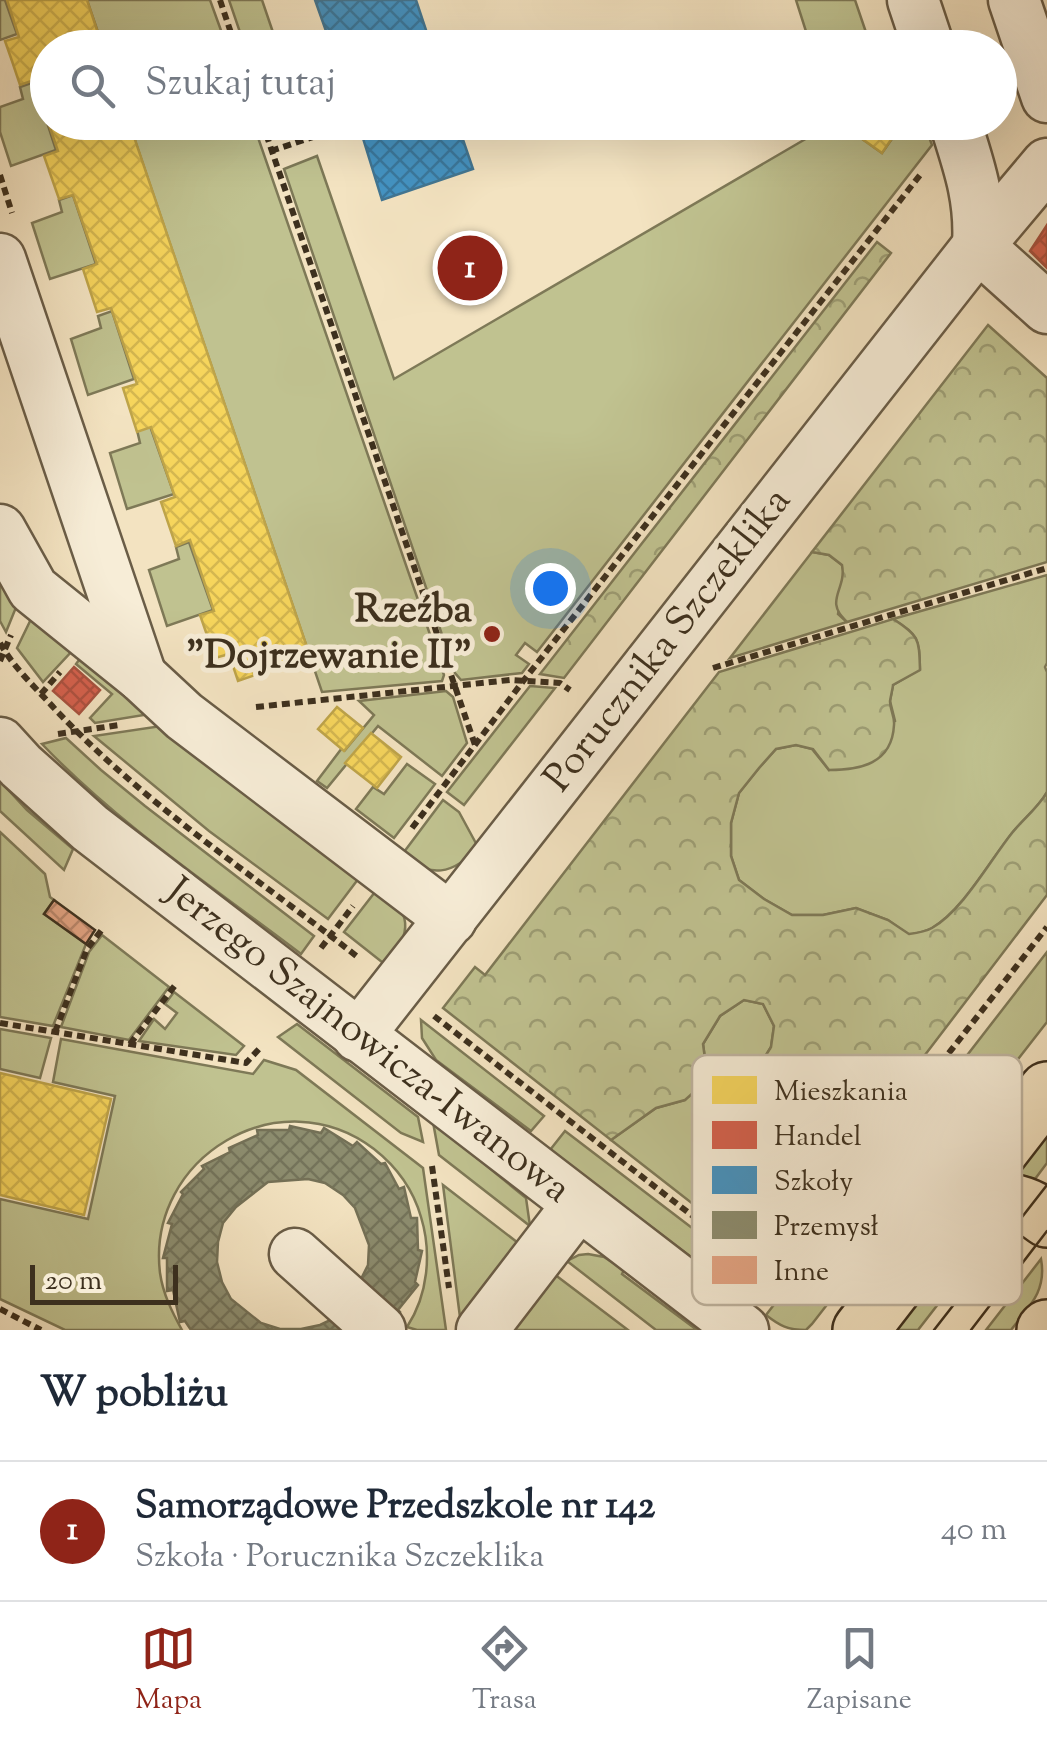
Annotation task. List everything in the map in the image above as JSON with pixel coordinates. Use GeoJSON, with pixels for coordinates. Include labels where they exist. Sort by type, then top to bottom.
{"type":"FeatureCollection","features":[{"type":"Feature","properties":{"kind":"main road"},"geometry":{"type":"LineString","coordinates":[[1022,1122],[1047,1090]]}},
{"type":"Feature","properties":{"kind":"main road"},"geometry":{"type":"LineString","coordinates":[[1022,1205],[1047,1219]]}},
{"type":"Feature","properties":{"kind":"main road"},"geometry":{"type":"LineString","coordinates":[[861,1330],[880,1305]]}},
{"type":"Feature","properties":{"kind":"street"},"geometry":{"type":"LineString","coordinates":[[913,0],[924,30]]}},
{"type":"Feature","properties":{"kind":"street"},"geometry":{"type":"LineString","coordinates":[[1014,0],[1047,97]]}},
{"type":"Feature","properties":{"kind":"street"},"geometry":{"type":"LineString","coordinates":[[961,140],[976,189],[978,246],[1047,308]]}},
{"type":"Feature","properties":{"kind":"street","name":"Porucznika Szczeklika"},"geometry":{"type":"LineString","coordinates":[[358,1036],[978,246],[1047,164]]}},
{"type":"Feature","properties":{"kind":"street"},"geometry":{"type":"LineString","coordinates":[[0,259],[141,676]]}},
{"type":"Feature","properties":{"kind":"street"},"geometry":{"type":"LineString","coordinates":[[0,530],[33,589],[184,716],[451,918]]}},
{"type":"Feature","properties":{"kind":"street","name":"Jerzego Szajnowicza-Iwanowa"},"geometry":{"type":"LineString","coordinates":[[0,743],[90,828],[358,1036],[578,1205],[692,1275]]}},
{"type":"Feature","properties":{"kind":"street"},"geometry":{"type":"LineString","coordinates":[[466,1312],[578,1205]]}},
{"type":"Feature","properties":{"kind":"street"},"geometry":{"type":"LineString","coordinates":[[295,1254],[380,1330]]}},
{"type":"Feature","properties":{"kind":"path"},"geometry":{"type":"LineString","coordinates":[[220,0],[230,30]]}},
{"type":"Feature","properties":{"kind":"path"},"geometry":{"type":"LineString","coordinates":[[268,140],[475,745]]}},
{"type":"Feature","properties":{"kind":"path"},"geometry":{"type":"LineString","coordinates":[[271,150],[302,140]]}},
{"type":"Feature","properties":{"kind":"path"},"geometry":{"type":"LineString","coordinates":[[314,956],[944,140]]}},
{"type":"Feature","properties":{"kind":"path"},"geometry":{"type":"LineString","coordinates":[[705,670],[1047,568]]}},
{"type":"Feature","properties":{"kind":"path"},"geometry":{"type":"LineString","coordinates":[[0,643],[41,694],[96,751],[200,837],[367,964]]}},
{"type":"Feature","properties":{"kind":"path"},"geometry":{"type":"LineString","coordinates":[[184,716],[524,680],[560,683],[589,704],[629,693]]}},
{"type":"Feature","properties":{"kind":"path"},"geometry":{"type":"LineString","coordinates":[[55,1032],[87,949],[104,927]]}},
{"type":"Feature","properties":{"kind":"path"},"geometry":{"type":"LineString","coordinates":[[947,1055],[1047,927]]}},
{"type":"Feature","properties":{"kind":"path"},"geometry":{"type":"LineString","coordinates":[[130,1044],[176,984]]}},
{"type":"Feature","properties":{"kind":"path"},"geometry":{"type":"LineString","coordinates":[[434,1016],[692,1215]]}},
{"type":"Feature","properties":{"kind":"path"},"geometry":{"type":"LineString","coordinates":[[0,1023],[246,1063],[259,1049]]}},
{"type":"Feature","properties":{"kind":"path"},"geometry":{"type":"LineString","coordinates":[[432,1166],[466,1312]]}},
{"type":"Feature","properties":{"kind":"path"},"geometry":{"type":"LineString","coordinates":[[0,1309],[41,1330]]}},
{"type":"Feature","properties":{"kind":"green space"},"geometry":{"type":"Polygon","coordinates":[[[0,0],[5,0],[17,34],[0,40],[0,0]]]}},
{"type":"Feature","properties":{"kind":"green space"},"geometry":{"type":"Polygon","coordinates":[[[87,0],[210,0],[221,30],[97,30],[87,0]]]}},
{"type":"Feature","properties":{"kind":"green space"},"geometry":{"type":"Polygon","coordinates":[[[229,0],[262,0],[272,30],[239,30],[229,0]]]}},
{"type":"Feature","properties":{"kind":"green space"},"geometry":{"type":"Polygon","coordinates":[[[796,0],[855,0],[865,30],[806,30],[796,0]]]}},
{"type":"Feature","properties":{"kind":"green space"},"geometry":{"type":"Polygon","coordinates":[[[30,83],[30,140],[53,140],[56,150],[11,166],[0,132],[0,107],[23,99],[20,87],[30,83]]]}},
{"type":"Feature","properties":{"kind":"green space"},"geometry":{"type":"Polygon","coordinates":[[[135,140],[259,140],[444,675],[442,681],[322,692],[135,140]]]}},
{"type":"Feature","properties":{"kind":"green space"},"geometry":{"type":"Polygon","coordinates":[[[804,140],[864,140],[882,153],[891,140],[930,140],[932,145],[537,652],[525,643],[516,655],[529,664],[522,673],[461,680],[455,673],[284,169],[317,156],[394,379],[804,140]]]}},
{"type":"Feature","properties":{"kind":"green space"},"geometry":{"type":"Polygon","coordinates":[[[73,195],[96,264],[50,279],[32,223],[62,212],[59,200],[73,195]]]}},
{"type":"Feature","properties":{"kind":"green space"},"geometry":{"type":"Polygon","coordinates":[[[877,242],[891,253],[564,678],[540,674],[877,242]]]}},
{"type":"Feature","properties":{"kind":"green space"},"geometry":{"type":"Polygon","coordinates":[[[112,311],[134,379],[88,395],[71,339],[101,328],[98,316],[112,311]]]}},
{"type":"Feature","properties":{"kind":"green space"},"geometry":{"type":"Polygon","coordinates":[[[988,325],[1047,378],[1047,562],[847,622],[836,601],[842,565],[829,555],[812,552],[988,325]]]}},
{"type":"Feature","properties":{"kind":"green space"},"geometry":{"type":"Polygon","coordinates":[[[150,426],[174,494],[127,509],[110,453],[140,443],[137,430],[150,426]]]}},
{"type":"Feature","properties":{"kind":"green space"},"geometry":{"type":"Polygon","coordinates":[[[189,542],[213,610],[167,626],[149,570],[179,559],[176,547],[189,542]]]}},
{"type":"Feature","properties":{"kind":"green space"},"geometry":{"type":"Polygon","coordinates":[[[812,552],[829,555],[842,565],[845,579],[838,614],[847,622],[730,658],[812,552]]]}},
{"type":"Feature","properties":{"kind":"green space"},"geometry":{"type":"Polygon","coordinates":[[[0,571],[19,600],[6,632],[0,621],[0,571]]]}},
{"type":"Feature","properties":{"kind":"green space"},"geometry":{"type":"Polygon","coordinates":[[[1047,575],[1047,792],[954,910],[932,928],[909,935],[888,920],[856,908],[823,915],[792,915],[739,880],[731,856],[731,823],[739,793],[776,749],[796,745],[812,749],[829,770],[895,721],[890,701],[893,685],[920,669],[916,639],[893,619],[1047,575]]]}},
{"type":"Feature","properties":{"kind":"green space"},"geometry":{"type":"Polygon","coordinates":[[[33,615],[72,651],[43,682],[17,648],[33,615]]]}},
{"type":"Feature","properties":{"kind":"green space"},"geometry":{"type":"Polygon","coordinates":[[[893,619],[916,640],[919,652],[920,670],[893,685],[892,738],[881,756],[863,766],[829,770],[813,749],[796,745],[776,749],[739,793],[731,823],[731,856],[739,880],[764,899],[792,915],[823,915],[856,908],[888,920],[909,934],[932,928],[954,910],[1047,792],[1047,895],[925,1055],[766,1055],[774,1026],[763,1004],[744,1000],[720,1016],[703,1044],[704,1055],[692,1055],[692,1094],[685,1100],[656,1108],[611,1140],[443,1008],[475,967],[485,975],[719,672],[893,619]]]}},
{"type":"Feature","properties":{"kind":"green space"},"geometry":{"type":"Polygon","coordinates":[[[82,656],[150,714],[95,723],[90,718],[112,694],[76,664],[82,656]]]}},
{"type":"Feature","properties":{"kind":"green space"},"geometry":{"type":"Polygon","coordinates":[[[530,686],[555,688],[464,805],[447,792],[530,686]]]}},
{"type":"Feature","properties":{"kind":"green space"},"geometry":{"type":"Polygon","coordinates":[[[446,691],[453,697],[467,743],[442,776],[378,726],[327,788],[317,781],[374,715],[359,701],[446,691]]]}},
{"type":"Feature","properties":{"kind":"green space"},"geometry":{"type":"Polygon","coordinates":[[[168,725],[365,870],[328,919],[209,831],[94,736],[168,725]]]}},
{"type":"Feature","properties":{"kind":"green space"},"geometry":{"type":"Polygon","coordinates":[[[66,738],[145,806],[314,936],[301,954],[134,828],[42,744],[66,738]]]}},
{"type":"Feature","properties":{"kind":"green space"},"geometry":{"type":"Polygon","coordinates":[[[407,764],[435,784],[394,838],[356,809],[373,787],[384,794],[407,764]]]}},
{"type":"Feature","properties":{"kind":"green space"},"geometry":{"type":"Polygon","coordinates":[[[0,781],[73,849],[64,870],[0,811],[0,781]]]}},
{"type":"Feature","properties":{"kind":"green space"},"geometry":{"type":"Polygon","coordinates":[[[443,800],[459,812],[478,847],[459,864],[441,870],[421,869],[398,860],[443,800]]]}},
{"type":"Feature","properties":{"kind":"green space"},"geometry":{"type":"Polygon","coordinates":[[[0,832],[45,874],[54,900],[44,914],[86,944],[53,1026],[0,1017],[0,832]]]}},
{"type":"Feature","properties":{"kind":"green space"},"geometry":{"type":"Polygon","coordinates":[[[382,883],[398,904],[405,923],[402,942],[387,966],[344,932],[382,883]]]}},
{"type":"Feature","properties":{"kind":"green space"},"geometry":{"type":"Polygon","coordinates":[[[102,935],[169,987],[129,1040],[61,1027],[89,952],[102,935]]]}},
{"type":"Feature","properties":{"kind":"green space"},"geometry":{"type":"Polygon","coordinates":[[[1047,952],[1047,1022],[1021,1055],[967,1055],[1047,952]]]}},
{"type":"Feature","properties":{"kind":"green space"},"geometry":{"type":"Polygon","coordinates":[[[174,992],[244,1046],[236,1055],[139,1041],[154,1019],[165,1029],[177,1013],[165,1004],[174,992]]]}},
{"type":"Feature","properties":{"kind":"green space"},"geometry":{"type":"Polygon","coordinates":[[[744,1000],[763,1004],[774,1026],[766,1055],[704,1055],[703,1044],[720,1016],[744,1000]]]}},
{"type":"Feature","properties":{"kind":"green space"},"geometry":{"type":"Polygon","coordinates":[[[421,1020],[544,1116],[531,1131],[436,1060],[422,1038],[421,1020]]]}},
{"type":"Feature","properties":{"kind":"green space"},"geometry":{"type":"Polygon","coordinates":[[[297,1024],[418,1117],[423,1142],[401,1133],[278,1037],[297,1024]]]}},
{"type":"Feature","properties":{"kind":"green space"},"geometry":{"type":"Polygon","coordinates":[[[0,1029],[51,1038],[40,1078],[0,1069],[0,1029]]]}},
{"type":"Feature","properties":{"kind":"green space"},"geometry":{"type":"Polygon","coordinates":[[[61,1039],[253,1074],[264,1060],[296,1070],[423,1168],[446,1330],[407,1327],[424,1288],[427,1259],[421,1217],[403,1179],[374,1149],[337,1129],[299,1122],[261,1126],[226,1140],[197,1164],[174,1195],[161,1231],[160,1273],[168,1303],[182,1330],[65,1330],[0,1299],[0,1199],[88,1219],[115,1096],[53,1082],[61,1039]]]}},
{"type":"Feature","properties":{"kind":"green space"},"geometry":{"type":"Polygon","coordinates":[[[692,1089],[692,1203],[611,1140],[656,1108],[685,1100],[692,1089]]]}},
{"type":"Feature","properties":{"kind":"green space"},"geometry":{"type":"Polygon","coordinates":[[[433,1122],[526,1198],[530,1226],[439,1155],[433,1122]]]}},
{"type":"Feature","properties":{"kind":"green space"},"geometry":{"type":"Polygon","coordinates":[[[565,1131],[692,1228],[692,1258],[550,1150],[565,1131]]]}},
{"type":"Feature","properties":{"kind":"green space"},"geometry":{"type":"Polygon","coordinates":[[[1047,1134],[1047,1163],[1035,1179],[1022,1176],[1022,1166],[1047,1134]]]}},
{"type":"Feature","properties":{"kind":"green space"},"geometry":{"type":"Polygon","coordinates":[[[443,1185],[522,1246],[461,1325],[443,1185]]]}},
{"type":"Feature","properties":{"kind":"green space"},"geometry":{"type":"Polygon","coordinates":[[[588,1254],[604,1257],[624,1270],[622,1274],[697,1330],[656,1330],[567,1261],[588,1254]]]}},
{"type":"Feature","properties":{"kind":"green space"},"geometry":{"type":"Polygon","coordinates":[[[1041,1259],[1039,1289],[1024,1314],[1011,1330],[986,1330],[1005,1305],[1022,1305],[1022,1284],[1041,1259]]]}},
{"type":"Feature","properties":{"kind":"green space"},"geometry":{"type":"Polygon","coordinates":[[[554,1274],[628,1330],[511,1330],[554,1274]]]}},
{"type":"Feature","properties":{"kind":"green space"},"geometry":{"type":"Polygon","coordinates":[[[774,1305],[827,1305],[806,1330],[780,1325],[766,1315],[774,1305]]]}},
{"type":"Feature","properties":{"kind":"green space"},"geometry":{"type":"Polygon","coordinates":[[[914,1305],[937,1305],[918,1330],[894,1330],[914,1305]]]}},
{"type":"Feature","properties":{"kind":"building: Mieszkania"},"geometry":{"type":"Polygon","coordinates":[[[7,0],[87,0],[97,30],[30,30],[30,81],[20,85],[5,41],[19,37],[7,0]]]}},
{"type":"Feature","properties":{"kind":"building: Mieszkania"},"geometry":{"type":"Polygon","coordinates":[[[54,140],[135,140],[310,656],[238,681],[229,654],[215,658],[200,615],[214,611],[190,540],[176,546],[161,502],[175,497],[151,427],[137,432],[123,388],[137,384],[111,308],[97,312],[83,269],[97,264],[73,195],[59,199],[44,156],[58,151],[54,140]]]}},
{"type":"Feature","properties":{"kind":"building: Mieszkania"},"geometry":{"type":"Polygon","coordinates":[[[864,140],[891,140],[882,153],[864,140]]]}},
{"type":"Feature","properties":{"kind":"building: Mieszkania"},"geometry":{"type":"Polygon","coordinates":[[[337,707],[363,728],[344,751],[318,729],[337,707]]]}},
{"type":"Feature","properties":{"kind":"building: Mieszkania"},"geometry":{"type":"Polygon","coordinates":[[[371,733],[401,757],[377,788],[345,763],[371,733]]]}},
{"type":"Feature","properties":{"kind":"building: Mieszkania"},"geometry":{"type":"Polygon","coordinates":[[[0,1073],[111,1099],[84,1215],[0,1195],[0,1073]]]}},
{"type":"Feature","properties":{"kind":"building: Handel"},"geometry":{"type":"Polygon","coordinates":[[[1047,225],[1047,268],[1030,251],[1047,225]]]}},
{"type":"Feature","properties":{"kind":"building: Handel"},"geometry":{"type":"Polygon","coordinates":[[[74,667],[100,690],[79,714],[53,691],[74,667]]]}},
{"type":"Feature","properties":{"kind":"building: Szkoły"},"geometry":{"type":"Polygon","coordinates":[[[315,0],[416,0],[426,30],[326,30],[315,0]]]}},
{"type":"Feature","properties":{"kind":"building: Szkoły"},"geometry":{"type":"Polygon","coordinates":[[[364,140],[463,140],[473,169],[382,200],[364,140]]]}},
{"type":"Feature","properties":{"kind":"building: Przemysł"},"geometry":{"type":"Polygon","coordinates":[[[290,1126],[321,1133],[324,1128],[353,1146],[357,1142],[381,1164],[385,1163],[399,1189],[404,1187],[411,1218],[417,1218],[418,1250],[422,1251],[415,1282],[418,1285],[397,1316],[357,1287],[368,1265],[369,1245],[355,1208],[343,1195],[325,1183],[308,1179],[268,1182],[236,1207],[223,1223],[217,1262],[231,1299],[261,1323],[280,1329],[320,1325],[341,1315],[347,1330],[191,1330],[185,1321],[180,1322],[173,1290],[167,1291],[167,1258],[163,1258],[172,1224],[168,1223],[181,1192],[204,1169],[202,1166],[258,1135],[257,1130],[289,1130],[290,1126]]]}},
{"type":"Feature","properties":{"kind":"building: Inne"},"geometry":{"type":"Polygon","coordinates":[[[54,900],[95,930],[86,944],[44,914],[54,900]]]}},
{"type":"Feature","properties":{"kind":"tram line"},"geometry":{"type":"LineString","coordinates":[[1022,1217],[1047,1185]]}},
{"type":"Feature","properties":{"kind":"tram line"},"geometry":{"type":"LineString","coordinates":[[1022,1264],[1047,1231]]}},
{"type":"Feature","properties":{"kind":"tram line"},"geometry":{"type":"LineString","coordinates":[[934,1330],[953,1305]]}},
{"type":"Feature","properties":{"kind":"tram line"},"geometry":{"type":"LineString","coordinates":[[971,1330],[990,1305]]}},
{"type":"Feature","properties":{"kind":"place","name":"Samorządowe Przedszkole nr 142"},"geometry":{"type":"Point","coordinates":[470,268]}},
{"type":"Feature","properties":{"kind":"place","name":"Rzeźba \"Dojrzewanie II\""},"geometry":{"type":"Point","coordinates":[492,634]}}]}
